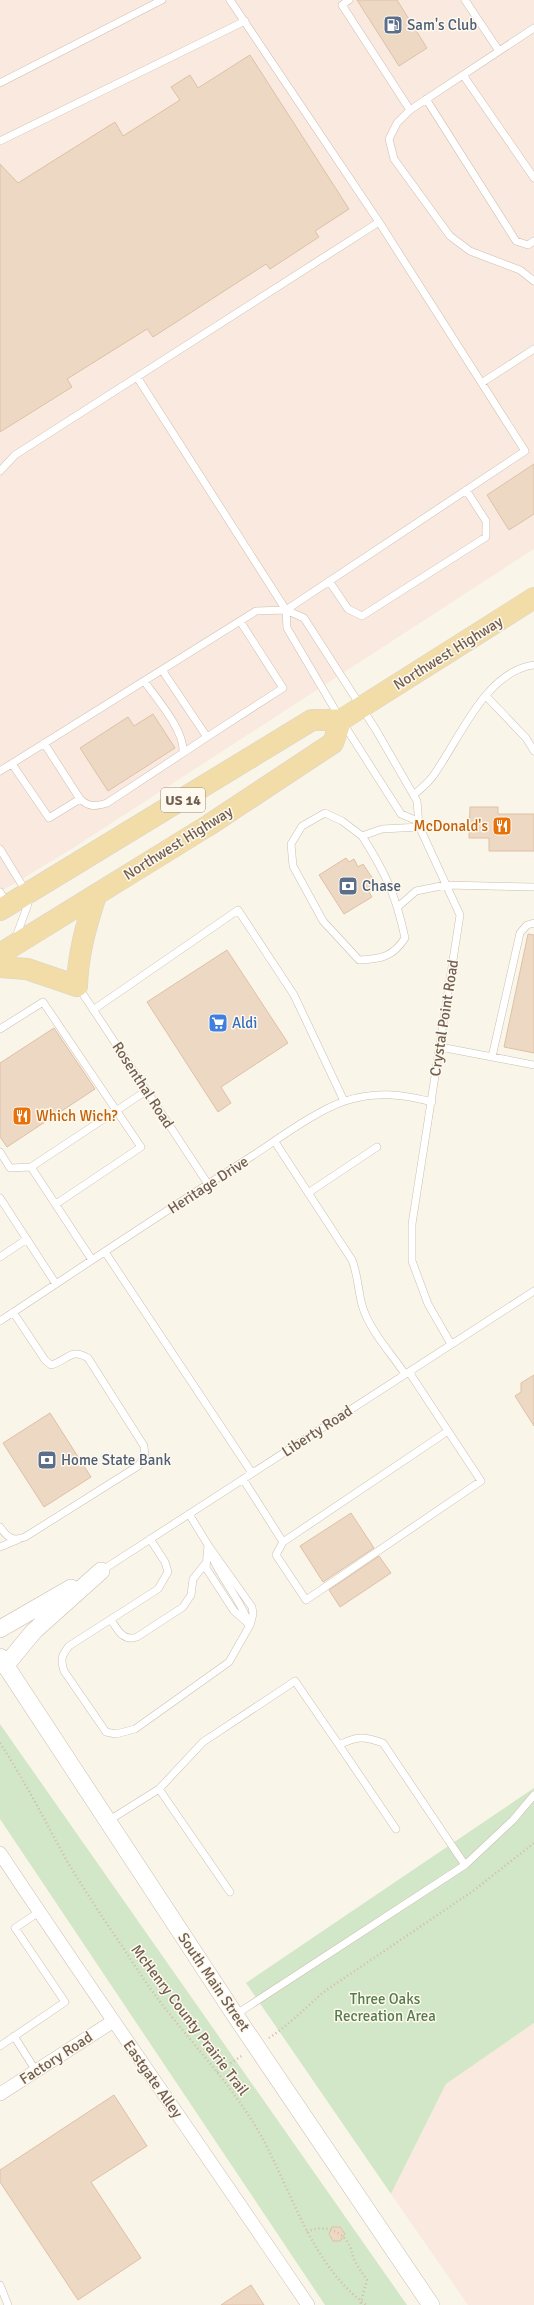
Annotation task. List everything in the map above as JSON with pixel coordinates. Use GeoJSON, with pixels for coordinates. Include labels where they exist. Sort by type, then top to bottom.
{"type":"FeatureCollection","features":[{"type":"Feature","properties":{"kind":"main road","name":"Northwest Highway"},"geometry":{"type":"LineString","coordinates":[[7,949],[96,896],[333,743],[341,720],[534,598]]}},
{"type":"Feature","properties":{"kind":"main road","name":"US 14"},"geometry":{"type":"LineString","coordinates":[[3,903],[27,893],[312,720],[341,720]]}},
{"type":"Feature","properties":{"kind":"main road"},"geometry":{"type":"LineString","coordinates":[[0,967],[27,969],[77,986],[78,962],[82,939],[96,896]]}},
{"type":"Feature","properties":{"kind":"street"},"geometry":{"type":"LineString","coordinates":[[0,1629],[101,1571]]}},
{"type":"Feature","properties":{"kind":"street"},"geometry":{"type":"LineString","coordinates":[[3,1662],[34,1631],[101,1571]]}},
{"type":"Feature","properties":{"kind":"street","name":"South Main Street"},"geometry":{"type":"LineString","coordinates":[[3,1662],[235,2015],[431,2305]]}},
{"type":"Feature","properties":{"kind":"street","name":"Eastgate Alley"},"geometry":{"type":"LineString","coordinates":[[0,1853],[112,2022],[161,2088],[308,2305]]}},
{"type":"Feature","properties":{"kind":"street","name":"Factory Road"},"geometry":{"type":"LineString","coordinates":[[0,2094],[112,2022]]}},
{"type":"Feature","properties":{"kind":"lane"},"geometry":{"type":"LineString","coordinates":[[0,82],[162,0]]}},
{"type":"Feature","properties":{"kind":"lane"},"geometry":{"type":"LineString","coordinates":[[230,0],[379,222],[483,382],[525,451],[286,610]]}},
{"type":"Feature","properties":{"kind":"lane"},"geometry":{"type":"LineString","coordinates":[[349,0],[340,2],[410,110]]}},
{"type":"Feature","properties":{"kind":"lane"},"geometry":{"type":"LineString","coordinates":[[465,0],[499,51]]}},
{"type":"Feature","properties":{"kind":"lane"},"geometry":{"type":"LineString","coordinates":[[0,141],[245,21]]}},
{"type":"Feature","properties":{"kind":"lane"},"geometry":{"type":"LineString","coordinates":[[534,28],[410,110],[397,123],[389,139],[394,159],[450,236],[470,251],[520,270],[534,280]]}},
{"type":"Feature","properties":{"kind":"lane"},"geometry":{"type":"LineString","coordinates":[[464,75],[534,178]]}},
{"type":"Feature","properties":{"kind":"lane"},"geometry":{"type":"LineString","coordinates":[[426,99],[516,241],[528,245],[534,241]]}},
{"type":"Feature","properties":{"kind":"lane"},"geometry":{"type":"LineString","coordinates":[[0,471],[15,455],[379,222]]}},
{"type":"Feature","properties":{"kind":"lane"},"geometry":{"type":"LineString","coordinates":[[483,382],[534,349]]}},
{"type":"Feature","properties":{"kind":"lane"},"geometry":{"type":"LineString","coordinates":[[137,377],[286,610],[287,628],[341,720],[401,814],[415,820],[420,827]]}},
{"type":"Feature","properties":{"kind":"lane"},"geometry":{"type":"LineString","coordinates":[[329,581],[348,609],[362,616],[486,537],[486,521],[466,490]]}},
{"type":"Feature","properties":{"kind":"lane"},"geometry":{"type":"LineString","coordinates":[[0,771],[256,611],[286,610],[304,618],[361,707],[417,801],[420,827]]}},
{"type":"Feature","properties":{"kind":"lane"},"geometry":{"type":"LineString","coordinates":[[44,743],[80,799],[87,805],[96,807],[107,803],[283,688],[240,621]]}},
{"type":"Feature","properties":{"kind":"lane"},"geometry":{"type":"LineString","coordinates":[[414,795],[434,775],[478,704],[509,675],[523,666],[534,665]]}},
{"type":"Feature","properties":{"kind":"lane"},"geometry":{"type":"LineString","coordinates":[[162,670],[206,737]]}},
{"type":"Feature","properties":{"kind":"lane"},"geometry":{"type":"LineString","coordinates":[[144,681],[180,735],[184,745],[183,753]]}},
{"type":"Feature","properties":{"kind":"lane"},"geometry":{"type":"LineString","coordinates":[[486,696],[526,738],[534,751]]}},
{"type":"Feature","properties":{"kind":"lane"},"geometry":{"type":"LineString","coordinates":[[12,764],[49,818],[80,799]]}},
{"type":"Feature","properties":{"kind":"lane"},"geometry":{"type":"LineString","coordinates":[[325,813],[342,821],[362,836],[382,867],[398,906],[405,938],[398,949],[380,959],[359,960],[323,921],[294,866],[291,844],[302,826],[325,813]]}},
{"type":"Feature","properties":{"kind":"lane"},"geometry":{"type":"LineString","coordinates":[[362,836],[382,829],[420,827]]}},
{"type":"Feature","properties":{"kind":"lane","name":"Crystal Point Road"},"geometry":{"type":"LineString","coordinates":[[420,827],[460,915],[432,1102],[418,1171],[412,1224],[412,1261],[428,1304],[451,1344]]}},
{"type":"Feature","properties":{"kind":"lane"},"geometry":{"type":"LineString","coordinates":[[0,849],[27,893],[28,904],[26,915],[7,949]]}},
{"type":"Feature","properties":{"kind":"lane"},"geometry":{"type":"LineString","coordinates":[[398,906],[416,891],[446,885],[534,887]]}},
{"type":"Feature","properties":{"kind":"lane"},"geometry":{"type":"LineString","coordinates":[[94,1010],[238,910],[294,995],[344,1101]]}},
{"type":"Feature","properties":{"kind":"lane"},"geometry":{"type":"LineString","coordinates":[[492,1057],[520,933],[527,925],[534,923]]}},
{"type":"Feature","properties":{"kind":"lane","name":"Rosenthal Road"},"geometry":{"type":"LineString","coordinates":[[77,986],[208,1184]]}},
{"type":"Feature","properties":{"kind":"lane"},"geometry":{"type":"LineString","coordinates":[[0,1029],[43,1002],[142,1147],[56,1204]]}},
{"type":"Feature","properties":{"kind":"lane"},"geometry":{"type":"LineString","coordinates":[[440,1047],[534,1065]]}},
{"type":"Feature","properties":{"kind":"lane"},"geometry":{"type":"LineString","coordinates":[[0,1152],[10,1168],[31,1167],[146,1090]]}},
{"type":"Feature","properties":{"kind":"lane","name":"Heritage Drive"},"geometry":{"type":"LineString","coordinates":[[0,1321],[208,1184],[274,1142],[344,1101],[385,1094],[406,1095],[432,1102]]}},
{"type":"Feature","properties":{"kind":"lane"},"geometry":{"type":"LineString","coordinates":[[274,1142],[352,1260],[357,1274],[362,1305],[368,1319],[448,1431],[481,1481],[306,1600],[276,1555],[283,1542],[448,1431]]}},
{"type":"Feature","properties":{"kind":"lane"},"geometry":{"type":"LineString","coordinates":[[308,1193],[377,1147]]}},
{"type":"Feature","properties":{"kind":"lane"},"geometry":{"type":"LineString","coordinates":[[31,1167],[92,1260]]}},
{"type":"Feature","properties":{"kind":"lane"},"geometry":{"type":"LineString","coordinates":[[1,1202],[56,1284]]}},
{"type":"Feature","properties":{"kind":"lane"},"geometry":{"type":"LineString","coordinates":[[0,1258],[27,1239]]}},
{"type":"Feature","properties":{"kind":"lane"},"geometry":{"type":"LineString","coordinates":[[105,1252],[252,1473]]}},
{"type":"Feature","properties":{"kind":"lane","name":"Liberty Road"},"geometry":{"type":"LineString","coordinates":[[101,1571],[534,1291]]}},
{"type":"Feature","properties":{"kind":"lane"},"geometry":{"type":"LineString","coordinates":[[0,1547],[25,1537],[138,1466],[145,1457],[144,1446],[88,1358],[75,1353],[58,1363],[51,1365],[45,1360],[13,1312]]}},
{"type":"Feature","properties":{"kind":"lane"},"geometry":{"type":"LineString","coordinates":[[242,1479],[283,1542]]}},
{"type":"Feature","properties":{"kind":"lane"},"geometry":{"type":"LineString","coordinates":[[189,1514],[208,1545],[214,1563],[245,1613],[250,1625]]}},
{"type":"Feature","properties":{"kind":"lane"},"geometry":{"type":"LineString","coordinates":[[0,1527],[10,1539],[17,1540]]}},
{"type":"Feature","properties":{"kind":"lane"},"geometry":{"type":"LineString","coordinates":[[150,1539],[164,1562],[168,1572],[164,1582],[151,1594],[69,1646],[62,1655],[61,1662],[64,1671],[100,1726],[106,1732],[116,1734],[135,1729],[230,1662],[250,1625]]}},
{"type":"Feature","properties":{"kind":"lane"},"geometry":{"type":"LineString","coordinates":[[208,1545],[205,1564],[206,1568],[231,1607],[250,1625]]}},
{"type":"Feature","properties":{"kind":"lane"},"geometry":{"type":"LineString","coordinates":[[111,1620],[124,1637],[130,1640],[137,1638],[183,1607],[188,1601],[192,1579],[205,1564]]}},
{"type":"Feature","properties":{"kind":"lane"},"geometry":{"type":"LineString","coordinates":[[107,1822],[159,1789],[203,1742],[295,1680],[396,1830]]}},
{"type":"Feature","properties":{"kind":"lane"},"geometry":{"type":"LineString","coordinates":[[339,1745],[354,1738],[370,1738],[383,1743],[464,1865]]}},
{"type":"Feature","properties":{"kind":"lane"},"geometry":{"type":"LineString","coordinates":[[159,1789],[230,1892]]}},
{"type":"Feature","properties":{"kind":"lane"},"geometry":{"type":"LineString","coordinates":[[235,2015],[464,1865],[513,1820],[534,1795]]}},
{"type":"Feature","properties":{"kind":"lane"},"geometry":{"type":"LineString","coordinates":[[0,2046],[64,2002],[15,1928],[39,1912]]}},
{"type":"Feature","properties":{"kind":"lane"},"geometry":{"type":"LineString","coordinates":[[14,2036],[36,2071]]}},
{"type":"Feature","properties":{"kind":"lane"},"geometry":{"type":"LineString","coordinates":[[0,2285],[8,2305]]}},
{"type":"Feature","properties":{"kind":"path","name":"McHenry County Prairie Trail"},"geometry":{"type":"LineString","coordinates":[[0,1743],[34,1797],[68,1861],[124,1949],[158,1999],[217,2072],[260,2134],[307,2232],[338,2280],[366,2305]]}},
{"type":"Feature","properties":{"kind":"path"},"geometry":{"type":"LineString","coordinates":[[217,2072],[289,2025],[306,2007],[325,1991],[473,1891],[534,1843]]}},
{"type":"Feature","properties":{"kind":"path"},"geometry":{"type":"LineString","coordinates":[[307,2232],[322,2227],[328,2228],[345,2238],[355,2261],[367,2280],[360,2305]]}},
{"type":"Feature","properties":{"kind":"shaded area"},"geometry":{"type":"Polygon","coordinates":[[[0,0],[534,0],[534,549],[70,850],[0,892],[0,0]]]}},
{"type":"Feature","properties":{"kind":"shaded area"},"geometry":{"type":"Polygon","coordinates":[[[534,2023],[534,2305],[468,2305],[391,2194],[446,2084],[534,2023]]]}},
{"type":"Feature","properties":{"kind":"green space"},"geometry":{"type":"Polygon","coordinates":[[[0,1724],[407,2305],[325,2305],[0,1819],[0,1724]]]}},
{"type":"Feature","properties":{"kind":"green space","name":"Three Oaks Recreation Area"},"geometry":{"type":"Polygon","coordinates":[[[534,1788],[534,2023],[446,2084],[391,2194],[246,1983],[534,1788]]]}},
{"type":"Feature","properties":{"kind":"building","name":"Sam's Club"},"geometry":{"type":"Polygon","coordinates":[[[357,0],[397,0],[427,48],[399,66],[357,0]]]}},
{"type":"Feature","properties":{"kind":"building"},"geometry":{"type":"Polygon","coordinates":[[[250,55],[349,209],[315,231],[319,237],[270,269],[266,264],[153,337],[147,329],[67,379],[72,387],[0,432],[0,164],[18,183],[115,122],[123,136],[180,100],[171,87],[190,75],[198,88],[250,55]]]}},
{"type":"Feature","properties":{"kind":"building"},"geometry":{"type":"Polygon","coordinates":[[[534,464],[534,514],[509,530],[487,495],[534,464]]]}},
{"type":"Feature","properties":{"kind":"building"},"geometry":{"type":"Polygon","coordinates":[[[153,714],[175,748],[108,791],[80,748],[128,717],[134,726],[153,714]]]}},
{"type":"Feature","properties":{"kind":"building","name":"McDonald's"},"geometry":{"type":"Polygon","coordinates":[[[470,807],[498,807],[498,814],[534,814],[534,851],[489,851],[489,838],[469,838],[470,807]]]}},
{"type":"Feature","properties":{"kind":"building","name":"Chase"},"geometry":{"type":"Polygon","coordinates":[[[346,858],[349,862],[354,859],[358,867],[363,864],[373,879],[369,882],[373,889],[369,892],[372,897],[344,914],[319,875],[346,858]]]}},
{"type":"Feature","properties":{"kind":"building"},"geometry":{"type":"Polygon","coordinates":[[[528,934],[534,935],[534,1053],[504,1047],[528,934]]]}},
{"type":"Feature","properties":{"kind":"building","name":"Aldi"},"geometry":{"type":"Polygon","coordinates":[[[227,950],[288,1043],[221,1087],[231,1103],[218,1112],[147,1002],[227,950]]]}},
{"type":"Feature","properties":{"kind":"building"},"geometry":{"type":"Polygon","coordinates":[[[54,1028],[95,1089],[7,1147],[0,1137],[0,1063],[54,1028]]]}},
{"type":"Feature","properties":{"kind":"building"},"geometry":{"type":"Polygon","coordinates":[[[534,1375],[534,1426],[515,1396],[521,1392],[521,1383],[534,1375]]]}},
{"type":"Feature","properties":{"kind":"building","name":"Home State Bank"},"geometry":{"type":"Polygon","coordinates":[[[50,1413],[91,1477],[44,1507],[3,1443],[50,1413]]]}},
{"type":"Feature","properties":{"kind":"building"},"geometry":{"type":"Polygon","coordinates":[[[351,1513],[374,1548],[323,1582],[300,1546],[351,1513]]]}},
{"type":"Feature","properties":{"kind":"building"},"geometry":{"type":"Polygon","coordinates":[[[379,1556],[391,1573],[340,1607],[329,1590],[379,1556]]]}},
{"type":"Feature","properties":{"kind":"building"},"geometry":{"type":"Polygon","coordinates":[[[114,2095],[147,2146],[91,2182],[141,2258],[78,2300],[0,2182],[0,2170],[114,2095]]]}},
{"type":"Feature","properties":{"kind":"building"},"geometry":{"type":"Polygon","coordinates":[[[332,2227],[340,2227],[345,2234],[340,2241],[333,2241],[329,2234],[332,2227]]]}},
{"type":"Feature","properties":{"kind":"building"},"geometry":{"type":"Polygon","coordinates":[[[251,2285],[264,2305],[221,2305],[251,2285]]]}},
{"type":"Feature","properties":{"kind":"place","name":"Sam's Club"},"geometry":{"type":"Point","coordinates":[393,25]}},
{"type":"Feature","properties":{"kind":"place","name":"McDonald's"},"geometry":{"type":"Point","coordinates":[502,826]}},
{"type":"Feature","properties":{"kind":"place","name":"Chase"},"geometry":{"type":"Point","coordinates":[348,886]}},
{"type":"Feature","properties":{"kind":"place","name":"Aldi"},"geometry":{"type":"Point","coordinates":[218,1023]}},
{"type":"Feature","properties":{"kind":"place","name":"Which Wich?"},"geometry":{"type":"Point","coordinates":[22,1116]}},
{"type":"Feature","properties":{"kind":"place","name":"Home State Bank"},"geometry":{"type":"Point","coordinates":[47,1460]}}]}
